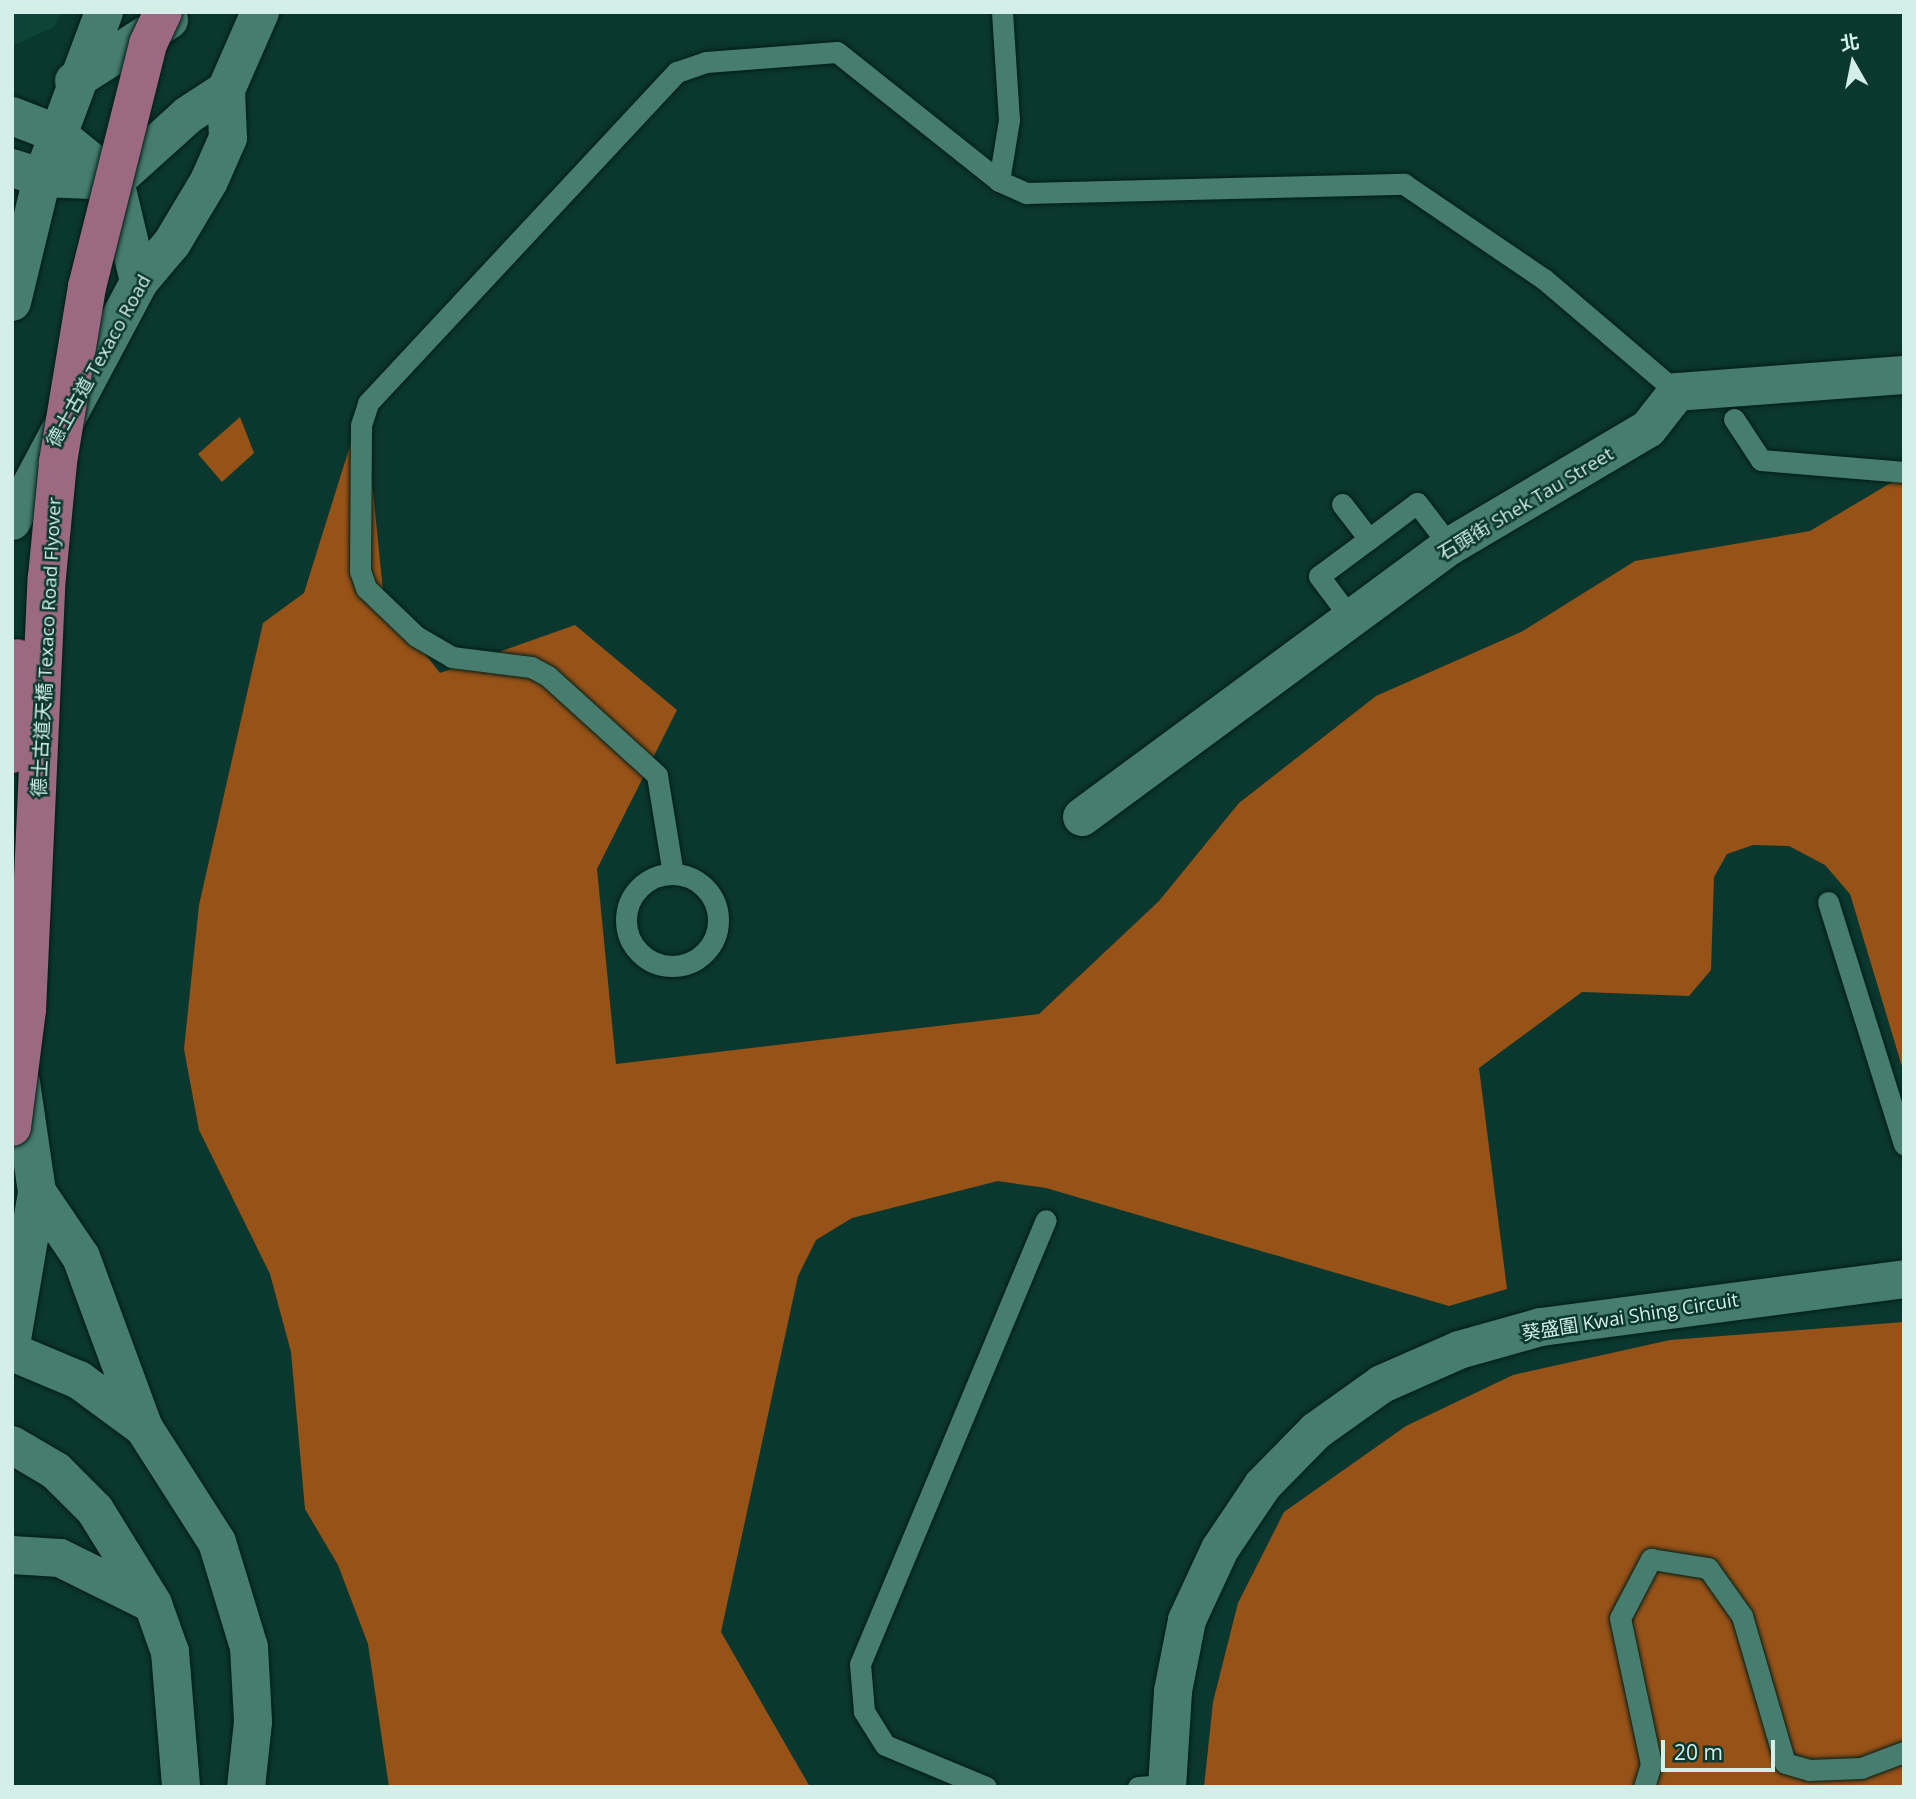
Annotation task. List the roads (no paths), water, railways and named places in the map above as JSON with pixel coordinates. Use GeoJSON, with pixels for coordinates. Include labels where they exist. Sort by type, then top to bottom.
{"type":"FeatureCollection","features":[{"type":"Feature","properties":{"kind":"main road"},"geometry":{"type":"LineString","coordinates":[[12,302],[27,173],[57,133],[74,81],[104,12]]}},
{"type":"Feature","properties":{"kind":"main road","name":"德士古道天橋 Texaco Road Flyover"},"geometry":{"type":"LineString","coordinates":[[12,754],[21,578],[67,281],[107,96],[136,12]]}},
{"type":"Feature","properties":{"kind":"main road","name":"德士古道天橋 Texaco Road Flyover"},"geometry":{"type":"LineString","coordinates":[[12,1127],[27,1010],[47,578],[58,462],[87,287],[148,44],[163,12]]}},
{"type":"Feature","properties":{"kind":"main road"},"geometry":{"type":"LineString","coordinates":[[74,81],[180,12]]}},
{"type":"Feature","properties":{"kind":"main road","name":"德士古道 Texaco Road"},"geometry":{"type":"LineString","coordinates":[[12,521],[139,282],[172,243],[209,181],[228,138],[226,90],[260,12]]}},
{"type":"Feature","properties":{"kind":"main road"},"geometry":{"type":"LineString","coordinates":[[27,173],[115,181],[188,115],[226,90]]}},
{"type":"Feature","properties":{"kind":"main road"},"geometry":{"type":"LineString","coordinates":[[12,116],[57,133],[115,181],[139,282]]}},
{"type":"Feature","properties":{"kind":"main road"},"geometry":{"type":"LineString","coordinates":[[1678,391],[1904,375]]}},
{"type":"Feature","properties":{"kind":"main road","name":"石頭街 Shek Tau Street"},"geometry":{"type":"LineString","coordinates":[[1082,817],[1450,546],[1648,429],[1678,391]]}},
{"type":"Feature","properties":{"kind":"main road"},"geometry":{"type":"LineString","coordinates":[[12,1037],[37,1192],[12,1339]]}},
{"type":"Feature","properties":{"kind":"main road"},"geometry":{"type":"LineString","coordinates":[[37,1192],[80,1258],[144,1428],[216,1542],[242,1611],[253,1684],[246,1787]]}},
{"type":"Feature","properties":{"kind":"main road","name":"葵盛圍 Kwai Shing Circuit"},"geometry":{"type":"LineString","coordinates":[[1157,1786],[1172,1690],[1187,1620],[1220,1549],[1280,1467],[1316,1431],[1382,1384],[1459,1350],[1541,1327],[1904,1279]]}},
{"type":"Feature","properties":{"kind":"main road"},"geometry":{"type":"LineString","coordinates":[[12,1352],[79,1380],[144,1428]]}},
{"type":"Feature","properties":{"kind":"main road"},"geometry":{"type":"LineString","coordinates":[[12,1445],[57,1471],[95,1510],[152,1604],[170,1652],[181,1787]]}},
{"type":"Feature","properties":{"kind":"main road"},"geometry":{"type":"LineString","coordinates":[[12,1555],[60,1558],[120,1582],[152,1604]]}},
{"type":"Feature","properties":{"kind":"lane"},"geometry":{"type":"LineString","coordinates":[[999,181],[1009,120],[1002,12]]}},
{"type":"Feature","properties":{"kind":"lane"},"geometry":{"type":"LineString","coordinates":[[673,874],[657,775],[548,676],[531,667],[452,657],[416,636],[366,588],[360,571],[360,438],[368,403],[677,72],[706,62],[837,52],[999,181],[1026,193],[1404,184],[1544,279],[1678,391]]}},
{"type":"Feature","properties":{"kind":"lane"},"geometry":{"type":"LineString","coordinates":[[1734,419],[1761,460],[1904,471]]}},
{"type":"Feature","properties":{"kind":"lane"},"geometry":{"type":"LineString","coordinates":[[1352,620],[1319,576],[1417,503],[1450,546]]}},
{"type":"Feature","properties":{"kind":"lane"},"geometry":{"type":"LineString","coordinates":[[1342,504],[1369,539]]}},
{"type":"Feature","properties":{"kind":"lane"},"geometry":{"type":"LineString","coordinates":[[673,874],[699,882],[718,917],[703,954],[678,965],[649,960],[626,923],[633,894],[673,874]]}},
{"type":"Feature","properties":{"kind":"lane"},"geometry":{"type":"LineString","coordinates":[[1828,902],[1904,1144]]}},
{"type":"Feature","properties":{"kind":"lane"},"geometry":{"type":"LineString","coordinates":[[986,1787],[886,1745],[864,1711],[860,1664],[1046,1220]]}},
{"type":"Feature","properties":{"kind":"lane"},"geometry":{"type":"LineString","coordinates":[[1644,1787],[1651,1764],[1620,1618],[1650,1559],[1708,1568],[1742,1616],[1785,1763],[1850,1777],[1904,1752]]}}]}
